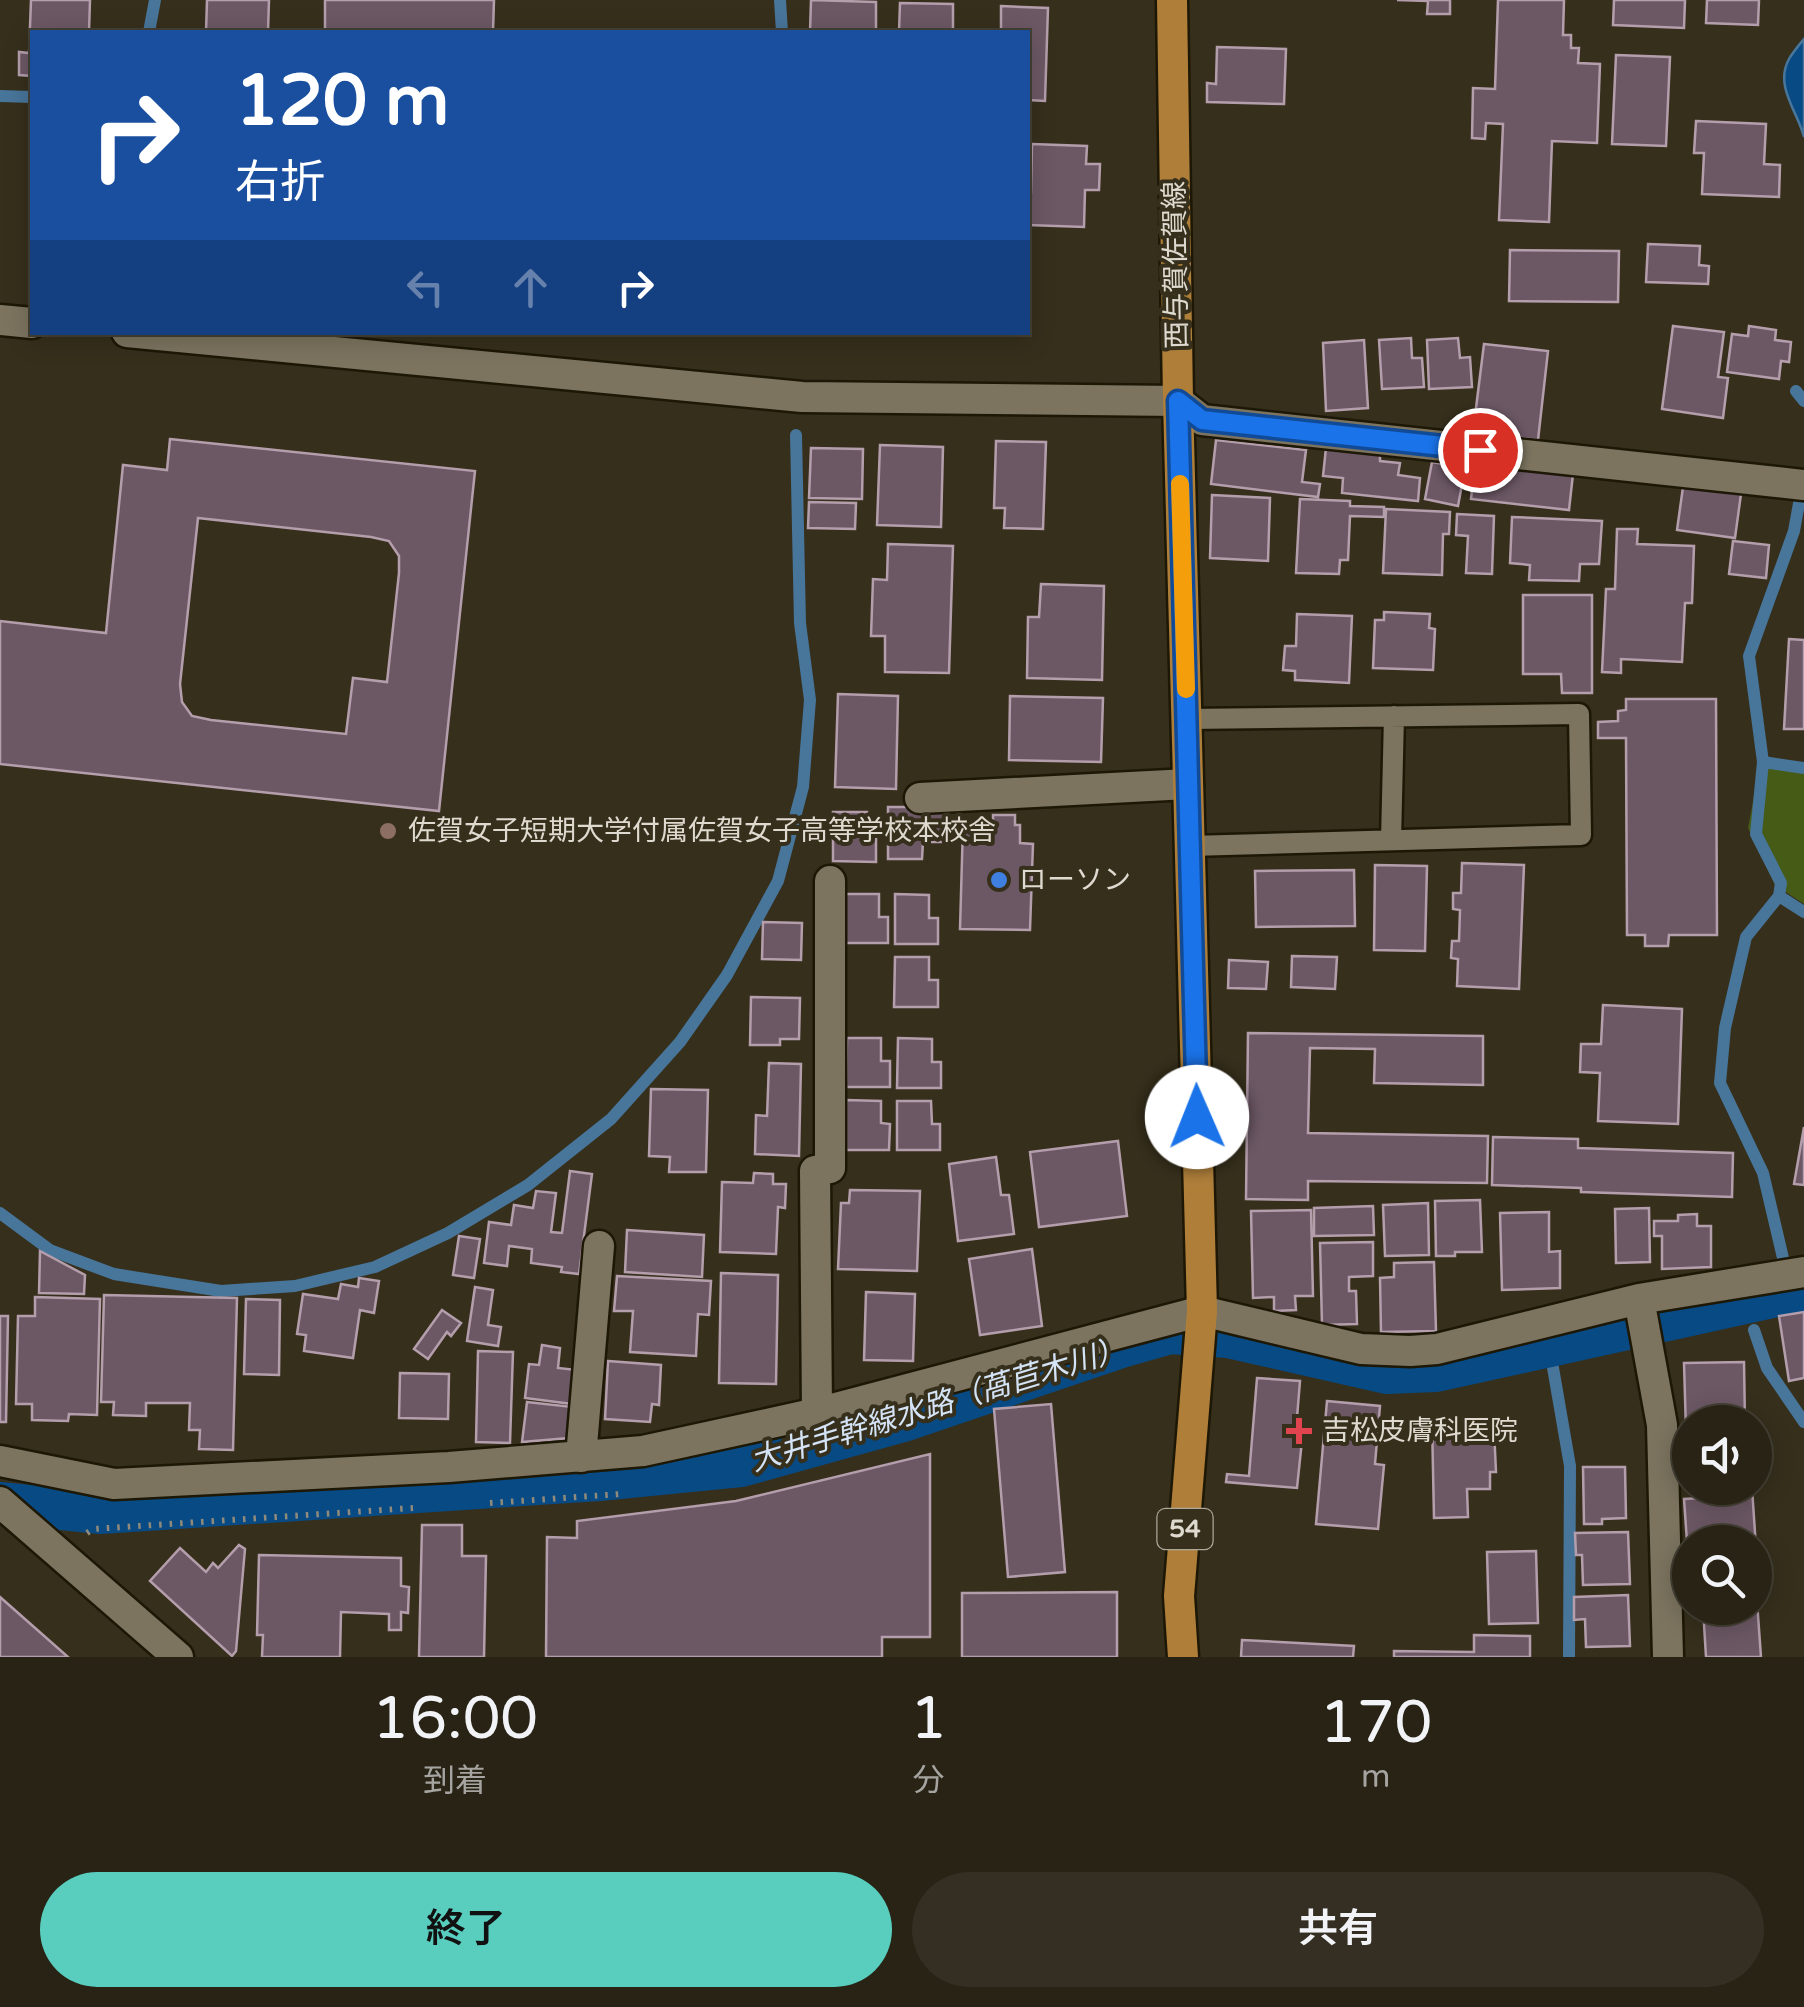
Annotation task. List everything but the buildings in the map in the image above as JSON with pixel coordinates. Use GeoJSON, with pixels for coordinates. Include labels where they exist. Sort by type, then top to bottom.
{"type":"FeatureCollection","features":[{"type":"Feature","properties":{"kind":"main road","name":"西与賀佐賀線"},"geometry":{"type":"LineString","coordinates":[[1172,0],[1178,401],[1202,1311]]}},
{"type":"Feature","properties":{"kind":"main road","name":"54"},"geometry":{"type":"LineString","coordinates":[[1183,1657],[1179,1596],[1202,1311]]}},
{"type":"Feature","properties":{"kind":"street"},"geometry":{"type":"LineString","coordinates":[[0,320],[30,324]]}},
{"type":"Feature","properties":{"kind":"street"},"geometry":{"type":"LineString","coordinates":[[158,335],[802,398],[1178,401],[1202,420],[1801,485]]}},
{"type":"Feature","properties":{"kind":"street"},"geometry":{"type":"LineString","coordinates":[[920,798],[1188,784]]}},
{"type":"Feature","properties":{"kind":"street"},"geometry":{"type":"LineString","coordinates":[[816,1413],[815,1171],[830,1168],[830,881]]}},
{"type":"Feature","properties":{"kind":"street"},"geometry":{"type":"LineString","coordinates":[[581,1457],[599,1246]]}},
{"type":"Feature","properties":{"kind":"street"},"geometry":{"type":"LineString","coordinates":[[0,1461],[114,1484],[449,1467],[642,1452],[816,1413],[1202,1311],[1361,1348],[1410,1351],[1437,1349],[1639,1299],[1804,1272]]}},
{"type":"Feature","properties":{"kind":"street"},"geometry":{"type":"LineString","coordinates":[[1639,1299],[1662,1425],[1668,1657]]}},
{"type":"Feature","properties":{"kind":"street"},"geometry":{"type":"LineString","coordinates":[[0,1502],[178,1657]]}},
{"type":"Feature","properties":{"kind":"lane"},"geometry":{"type":"LineString","coordinates":[[1187,719],[1578,714],[1580,835],[1190,846]]}},
{"type":"Feature","properties":{"kind":"lane"},"geometry":{"type":"LineString","coordinates":[[1391,840],[1394,716]]}},
{"type":"Feature","properties":{"kind":"path"},"geometry":{"type":"LineString","coordinates":[[484,1504],[621,1494]]}},
{"type":"Feature","properties":{"kind":"path"},"geometry":{"type":"LineString","coordinates":[[55,1550],[93,1529],[426,1507]]}},
{"type":"Feature","properties":{"kind":"green space"},"geometry":{"type":"Polygon","coordinates":[[[1760,765],[1804,771],[1804,904],[1775,885],[1748,828],[1760,765]]]}},
{"type":"Feature","properties":{"kind":"water"},"geometry":{"type":"Polygon","coordinates":[[[1804,39],[1804,137],[1784,79],[1789,59],[1804,39]]]}},
{"type":"Feature","properties":{"kind":"waterway"},"geometry":{"type":"LineString","coordinates":[[149,30],[155,0]]}},
{"type":"Feature","properties":{"kind":"waterway"},"geometry":{"type":"LineString","coordinates":[[780,0],[782,30]]}},
{"type":"Feature","properties":{"kind":"waterway"},"geometry":{"type":"LineString","coordinates":[[0,96],[30,97]]}},
{"type":"Feature","properties":{"kind":"waterway"},"geometry":{"type":"LineString","coordinates":[[1796,391],[1804,401]]}},
{"type":"Feature","properties":{"kind":"waterway"},"geometry":{"type":"LineString","coordinates":[[0,1213],[50,1250],[114,1274],[221,1291],[295,1286],[375,1267],[448,1233],[528,1185],[611,1119],[680,1042],[727,975],[778,881],[803,787],[810,700],[800,623],[796,435]]}},
{"type":"Feature","properties":{"kind":"waterway"},"geometry":{"type":"LineString","coordinates":[[1783,1258],[1763,1173],[1720,1083],[1725,1028],[1746,937],[1779,896],[1781,883],[1756,834],[1763,762],[1749,656],[1794,531],[1802,487]]}},
{"type":"Feature","properties":{"kind":"waterway"},"geometry":{"type":"LineString","coordinates":[[1763,762],[1804,768]]}},
{"type":"Feature","properties":{"kind":"waterway"},"geometry":{"type":"LineString","coordinates":[[1779,896],[1804,912]]}},
{"type":"Feature","properties":{"kind":"waterway","name":"大井手幹線水路（萵苣木川）"},"geometry":{"type":"LineString","coordinates":[[0,1503],[101,1513],[599,1480],[741,1466],[903,1421],[1170,1333],[1228,1337],[1387,1373],[1436,1371],[1804,1290]]}},
{"type":"Feature","properties":{"kind":"waterway"},"geometry":{"type":"LineString","coordinates":[[1754,1330],[1767,1368],[1804,1422]]}},
{"type":"Feature","properties":{"kind":"waterway"},"geometry":{"type":"LineString","coordinates":[[1552,1362],[1570,1466],[1569,1657]]}},
{"type":"Feature","properties":{"kind":"slow traffic"},"geometry":{"type":"LineString","coordinates":[[1180,484],[1186,689]]}},
{"type":"Feature","properties":{"kind":"place","name":"佐賀女子短期大学付属佐賀女子高等学校本校舎"},"geometry":{"type":"Point","coordinates":[388,831]}},
{"type":"Feature","properties":{"kind":"place","name":"ローソン"},"geometry":{"type":"Point","coordinates":[999,880]}},
{"type":"Feature","properties":{"kind":"place","name":"吉松皮膚科医院"},"geometry":{"type":"Point","coordinates":[1299,1431]}},
{"type":"Feature","properties":{"kind":"route"},"geometry":{"type":"LineString","coordinates":[[1197,1117],[1178,401],[1202,420],[1480,450]]}}]}
